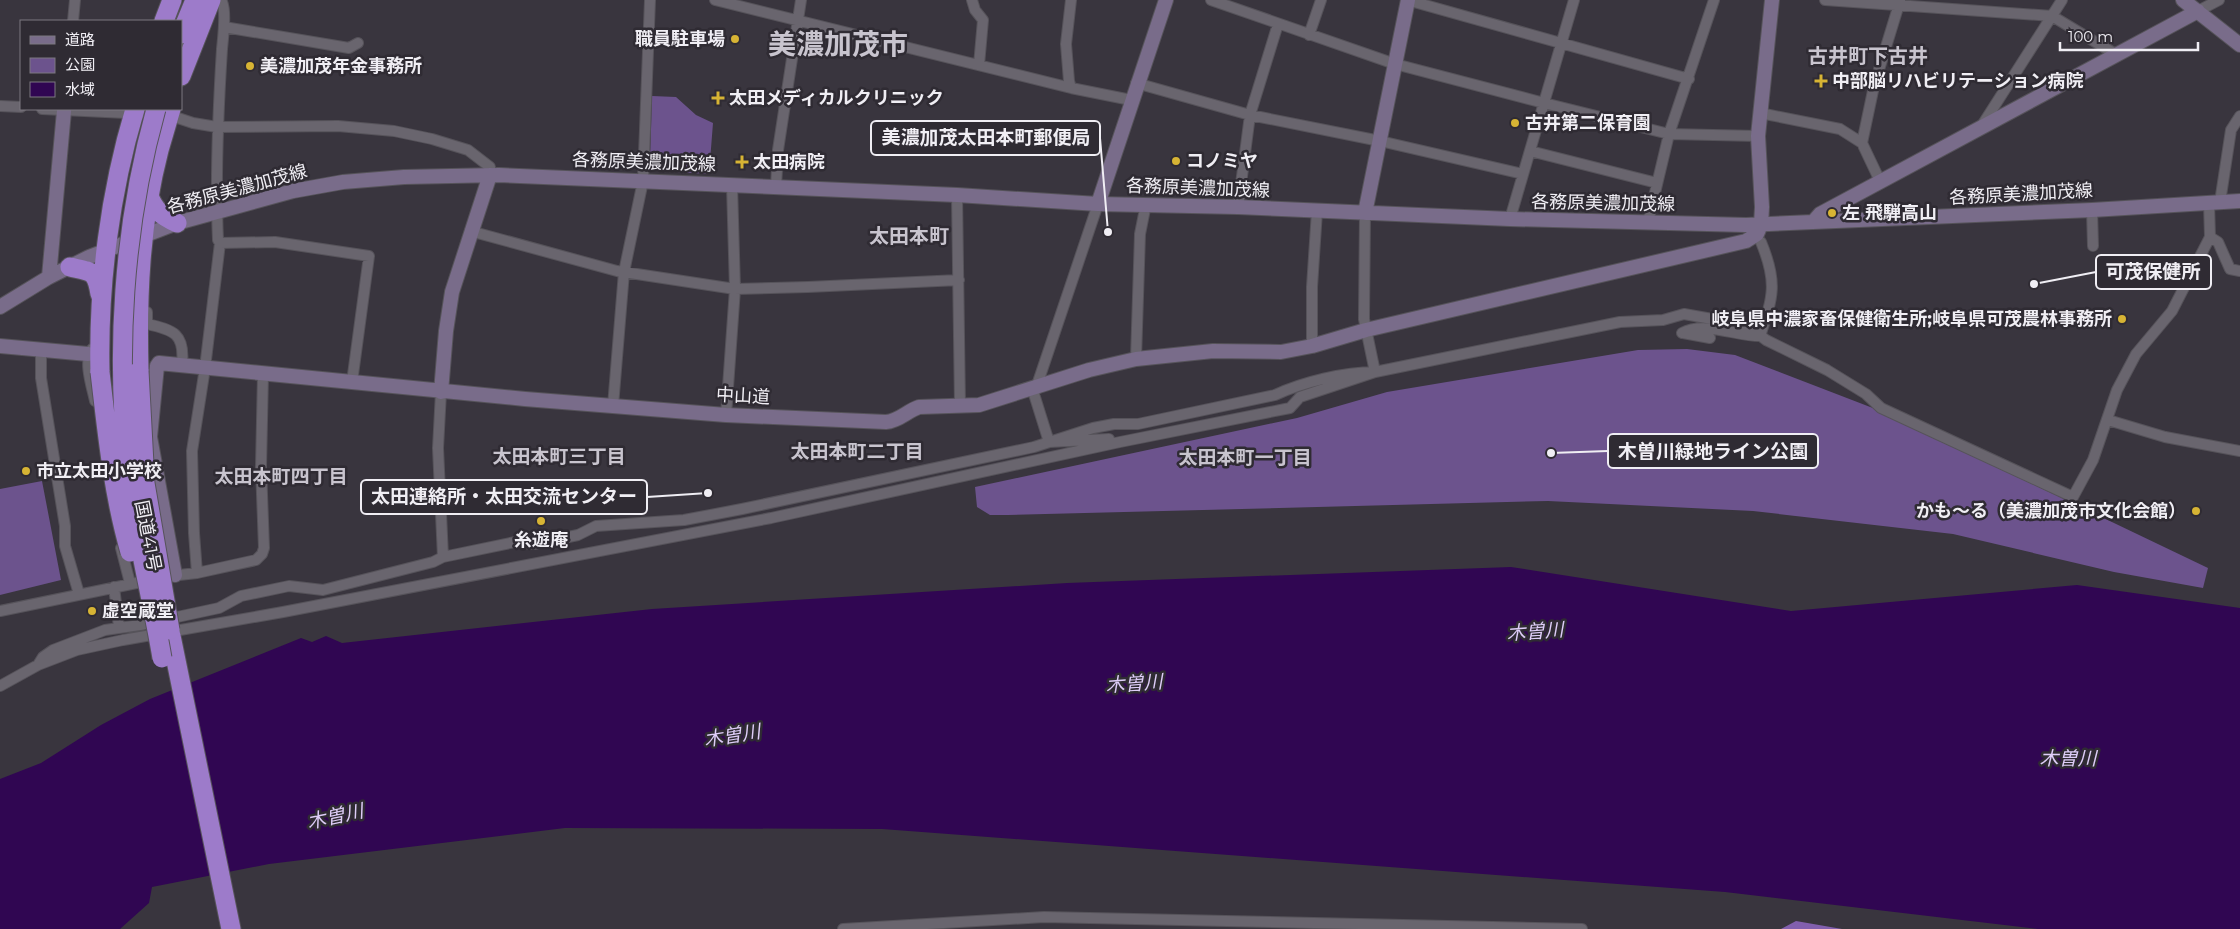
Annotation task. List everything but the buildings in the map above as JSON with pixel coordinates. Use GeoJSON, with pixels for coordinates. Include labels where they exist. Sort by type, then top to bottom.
{"type":"FeatureCollection","features":[{"type":"Feature","properties":{"kind":"highway"},"geometry":{"type":"LineString","coordinates":[[164,20],[172,0]]}},
{"type":"Feature","properties":{"kind":"highway"},"geometry":{"type":"LineString","coordinates":[[182,33],[210,4]]}},
{"type":"Feature","properties":{"kind":"highway"},"geometry":{"type":"LineString","coordinates":[[182,44],[210,4]]}},
{"type":"Feature","properties":{"kind":"highway"},"geometry":{"type":"LineString","coordinates":[[182,74],[210,4]]}},
{"type":"Feature","properties":{"kind":"highway"},"geometry":{"type":"LineString","coordinates":[[164,110],[159,150],[142,238],[139,270],[138,336],[145,483],[171,636]]}},
{"type":"Feature","properties":{"kind":"highway","name":"国道41号"},"geometry":{"type":"LineString","coordinates":[[164,110],[149,150],[138,213],[131,272],[128,346],[138,483],[154,572],[171,636],[231,929]]}},
{"type":"Feature","properties":{"kind":"highway","name":"国道41号"},"geometry":{"type":"LineString","coordinates":[[164,110],[142,161],[132,223],[125,285],[126,436],[129,477],[162,658],[218,929]]}},
{"type":"Feature","properties":{"kind":"highway"},"geometry":{"type":"LineString","coordinates":[[100,295],[114,197],[134,111]]}},
{"type":"Feature","properties":{"kind":"highway"},"geometry":{"type":"LineString","coordinates":[[107,248],[119,235],[149,167],[159,150]]}},
{"type":"Feature","properties":{"kind":"highway"},"geometry":{"type":"LineString","coordinates":[[149,196],[157,212],[163,217],[177,222]]}},
{"type":"Feature","properties":{"kind":"highway"},"geometry":{"type":"LineString","coordinates":[[100,339],[109,304],[142,238]]}},
{"type":"Feature","properties":{"kind":"highway"},"geometry":{"type":"LineString","coordinates":[[70,267],[92,272],[98,278],[100,295],[100,372],[109,448],[127,540],[162,658]]}},
{"type":"Feature","properties":{"kind":"street"},"geometry":{"type":"LineString","coordinates":[[73,20],[75,0]]}},
{"type":"Feature","properties":{"kind":"street"},"geometry":{"type":"LineString","coordinates":[[613,406],[624,272],[643,181],[650,0]]}},
{"type":"Feature","properties":{"kind":"street"},"geometry":{"type":"LineString","coordinates":[[715,0],[1071,88],[1131,100]]}},
{"type":"Feature","properties":{"kind":"street"},"geometry":{"type":"LineString","coordinates":[[776,187],[778,150],[802,0]]}},
{"type":"Feature","properties":{"kind":"street"},"geometry":{"type":"LineString","coordinates":[[972,0],[975,10],[983,20],[979,65]]}},
{"type":"Feature","properties":{"kind":"street"},"geometry":{"type":"LineString","coordinates":[[1071,0],[1066,44],[1068,81],[1071,88]]}},
{"type":"Feature","properties":{"kind":"street"},"geometry":{"type":"LineString","coordinates":[[1050,442],[1034,394],[1136,84],[1166,0]]}},
{"type":"Feature","properties":{"kind":"street"},"geometry":{"type":"LineString","coordinates":[[1211,0],[1395,64],[1544,103],[1669,134],[1758,136]]}},
{"type":"Feature","properties":{"kind":"street"},"geometry":{"type":"LineString","coordinates":[[1309,35],[1320,0]]}},
{"type":"Feature","properties":{"kind":"street"},"geometry":{"type":"LineString","coordinates":[[1375,372],[1364,319],[1366,213],[1407,0],[1688,79]]}},
{"type":"Feature","properties":{"kind":"street"},"geometry":{"type":"LineString","coordinates":[[1510,219],[1574,0]]}},
{"type":"Feature","properties":{"kind":"street"},"geometry":{"type":"LineString","coordinates":[[1648,222],[1669,134],[1714,0]]}},
{"type":"Feature","properties":{"kind":"street"},"geometry":{"type":"LineString","coordinates":[[1761,225],[1762,207],[1758,136],[1772,0]]}},
{"type":"Feature","properties":{"kind":"street"},"geometry":{"type":"LineString","coordinates":[[1825,0],[1899,3],[2052,16],[2117,55]]}},
{"type":"Feature","properties":{"kind":"street"},"geometry":{"type":"LineString","coordinates":[[1981,127],[2062,0]]}},
{"type":"Feature","properties":{"kind":"street"},"geometry":{"type":"LineString","coordinates":[[2183,0],[2240,45]]}},
{"type":"Feature","properties":{"kind":"street"},"geometry":{"type":"LineString","coordinates":[[1813,222],[1820,214],[1880,181],[2219,0]]}},
{"type":"Feature","properties":{"kind":"street"},"geometry":{"type":"LineString","coordinates":[[1862,142],[1874,86],[1899,3]]}},
{"type":"Feature","properties":{"kind":"street"},"geometry":{"type":"LineString","coordinates":[[197,573],[192,451],[205,368],[220,243],[218,240],[217,210],[218,127],[224,27],[210,4]]}},
{"type":"Feature","properties":{"kind":"street"},"geometry":{"type":"LineString","coordinates":[[1238,207],[1250,115],[1278,24]]}},
{"type":"Feature","properties":{"kind":"street"},"geometry":{"type":"LineString","coordinates":[[224,27],[349,48],[358,44]]}},
{"type":"Feature","properties":{"kind":"street"},"geometry":{"type":"LineString","coordinates":[[1136,84],[1250,115],[1380,141],[1523,174]]}},
{"type":"Feature","properties":{"kind":"street"},"geometry":{"type":"LineString","coordinates":[[0,106],[20,107]]}},
{"type":"Feature","properties":{"kind":"street"},"geometry":{"type":"LineString","coordinates":[[49,277],[64,110],[164,110],[192,123],[218,127],[338,126],[394,131],[432,139],[468,150],[490,167],[490,175],[470,231],[448,314],[438,448],[442,557]]}},
{"type":"Feature","properties":{"kind":"street"},"geometry":{"type":"LineString","coordinates":[[1760,113],[1840,129],[1862,142],[1880,181]]}},
{"type":"Feature","properties":{"kind":"street"},"geometry":{"type":"LineString","coordinates":[[0,686],[38,665],[77,650],[771,518],[1120,442],[1290,408],[1300,397],[1375,372],[1620,322],[1663,320],[1684,314],[1718,320],[1753,330],[1760,336],[1827,370],[1866,394],[1881,408],[2073,497],[2093,460],[2117,390],[2136,354],[2172,311],[2210,237],[2215,202],[2231,130],[2240,116]]}},
{"type":"Feature","properties":{"kind":"street"},"geometry":{"type":"LineString","coordinates":[[1530,151],[1657,183]]}},
{"type":"Feature","properties":{"kind":"street","name":"各務原美濃加茂線"},"geometry":{"type":"LineString","coordinates":[[0,307],[49,277],[107,248],[142,238],[177,222],[294,191],[343,182],[404,177],[490,175],[957,195],[1098,204],[1238,207],[1510,219],[1761,225],[2092,210],[2240,201]]}},
{"type":"Feature","properties":{"kind":"street"},"geometry":{"type":"LineString","coordinates":[[726,415],[735,288],[732,185]]}},
{"type":"Feature","properties":{"kind":"street"},"geometry":{"type":"LineString","coordinates":[[957,195],[960,406]]}},
{"type":"Feature","properties":{"kind":"street"},"geometry":{"type":"LineString","coordinates":[[1136,359],[1140,234],[1146,204]]}},
{"type":"Feature","properties":{"kind":"street"},"geometry":{"type":"LineString","coordinates":[[2092,210],[2093,246]]}},
{"type":"Feature","properties":{"kind":"street"},"geometry":{"type":"LineString","coordinates":[[1312,346],[1312,287],[1317,211]]}},
{"type":"Feature","properties":{"kind":"street","name":"中山道"},"geometry":{"type":"LineString","coordinates":[[175,575],[150,437],[156,366],[159,362],[441,392],[726,415],[886,422],[897,419],[909,410],[919,407],[970,406],[1000,400],[1089,370],[1136,359],[1213,351],[1281,352],[1312,346],[1366,330],[1746,241],[1757,234],[1761,225]]}},
{"type":"Feature","properties":{"kind":"street"},"geometry":{"type":"LineString","coordinates":[[470,231],[624,272],[735,288],[808,287],[959,280]]}},
{"type":"Feature","properties":{"kind":"street"},"geometry":{"type":"LineString","coordinates":[[2210,237],[2218,242],[2230,269],[2240,271]]}},
{"type":"Feature","properties":{"kind":"street"},"geometry":{"type":"LineString","coordinates":[[220,243],[274,242],[369,256],[352,382]]}},
{"type":"Feature","properties":{"kind":"street"},"geometry":{"type":"LineString","coordinates":[[1760,336],[1772,299],[1772,277],[1761,242]]}},
{"type":"Feature","properties":{"kind":"street"},"geometry":{"type":"LineString","coordinates":[[139,270],[146,283],[147,324],[174,332],[182,340],[184,351],[182,364]]}},
{"type":"Feature","properties":{"kind":"street"},"geometry":{"type":"LineString","coordinates":[[1710,338],[1682,333],[1690,328],[1760,336]]}},
{"type":"Feature","properties":{"kind":"street"},"geometry":{"type":"LineString","coordinates":[[138,336],[146,332],[174,332]]}},
{"type":"Feature","properties":{"kind":"street"},"geometry":{"type":"LineString","coordinates":[[100,339],[88,354],[115,521],[130,583]]}},
{"type":"Feature","properties":{"kind":"street"},"geometry":{"type":"LineString","coordinates":[[0,346],[88,354]]}},
{"type":"Feature","properties":{"kind":"street"},"geometry":{"type":"LineString","coordinates":[[41,349],[41,378],[65,526],[65,546],[79,594]]}},
{"type":"Feature","properties":{"kind":"street"},"geometry":{"type":"LineString","coordinates":[[38,665],[43,657],[53,650],[80,638],[119,627],[140,625],[219,608],[241,596],[288,586],[323,590],[433,562],[442,557],[515,542],[534,544],[578,535],[596,526],[684,520],[742,509],[1034,447],[1093,428],[1114,424],[1138,424],[1275,395],[1292,387],[1359,372],[1375,372]]}},
{"type":"Feature","properties":{"kind":"street"},"geometry":{"type":"LineString","coordinates":[[0,610],[130,583],[197,573],[256,560],[262,554],[264,548],[261,467],[263,374]]}},
{"type":"Feature","properties":{"kind":"street"},"geometry":{"type":"LineString","coordinates":[[2108,420],[2165,436],[2240,450]]}},
{"type":"Feature","properties":{"kind":"street"},"geometry":{"type":"LineString","coordinates":[[1050,442],[1113,439],[1120,442]]}},
{"type":"Feature","properties":{"kind":"street"},"geometry":{"type":"LineString","coordinates":[[114,587],[119,627]]}},
{"type":"Feature","properties":{"kind":"street"},"geometry":{"type":"LineString","coordinates":[[843,929],[1044,918],[1582,929]]}},
{"type":"Feature","properties":{"kind":"green space"},"geometry":{"type":"Polygon","coordinates":[[[652,96],[676,97],[696,115],[713,123],[709,174],[659,171],[650,160],[652,96]]]}},
{"type":"Feature","properties":{"kind":"green space"},"geometry":{"type":"Polygon","coordinates":[[[1687,349],[1735,355],[1878,410],[2208,568],[2203,588],[2114,572],[1953,534],[1753,511],[1548,501],[1008,515],[990,515],[977,507],[975,487],[1297,418],[1387,392],[1638,350],[1687,349]]]}},
{"type":"Feature","properties":{"kind":"green space"},"geometry":{"type":"Polygon","coordinates":[[[42,481],[61,580],[0,595],[0,489],[42,481]]]}},
{"type":"Feature","properties":{"kind":"shaded area"},"geometry":{"type":"Polygon","coordinates":[[[1796,921],[1842,929],[1781,929],[1796,921]]]}},
{"type":"Feature","properties":{"kind":"water","name":"木曽川"},"geometry":{"type":"Polygon","coordinates":[[[1511,567],[1791,611],[2077,585],[2240,608],[2240,929],[2038,929],[1725,892],[882,829],[565,828],[269,864],[152,887],[149,903],[120,929],[0,929],[0,779],[41,763],[101,725],[150,699],[301,638],[312,642],[326,636],[342,643],[652,609],[1067,583],[1511,567]]]}},
{"type":"Feature","properties":{"kind":"place","name":"職員駐車場"},"geometry":{"type":"Point","coordinates":[735,39]}},
{"type":"Feature","properties":{"kind":"place","name":"美濃加茂年金事務所"},"geometry":{"type":"Point","coordinates":[250,66]}},
{"type":"Feature","properties":{"kind":"place","name":"中部脳リハビリテーション病院"},"geometry":{"type":"Point","coordinates":[1821,81]}},
{"type":"Feature","properties":{"kind":"place","name":"太田メディカルクリニック"},"geometry":{"type":"Point","coordinates":[718,98]}},
{"type":"Feature","properties":{"kind":"place","name":"古井第二保育園"},"geometry":{"type":"Point","coordinates":[1515,123]}},
{"type":"Feature","properties":{"kind":"place","name":"コノミヤ"},"geometry":{"type":"Point","coordinates":[1176,161]}},
{"type":"Feature","properties":{"kind":"place","name":"太田病院"},"geometry":{"type":"Point","coordinates":[742,162]}},
{"type":"Feature","properties":{"kind":"place","name":"左 飛騨高山"},"geometry":{"type":"Point","coordinates":[1832,213]}},
{"type":"Feature","properties":{"kind":"place","name":"美濃加茂太田本町郵便局"},"geometry":{"type":"Point","coordinates":[1108,232]}},
{"type":"Feature","properties":{"kind":"place","name":"可茂保健所"},"geometry":{"type":"Point","coordinates":[2034,284]}},
{"type":"Feature","properties":{"kind":"place","name":"岐阜県中濃家畜保健衛生所;岐阜県可茂農林事務所"},"geometry":{"type":"Point","coordinates":[2122,319]}},
{"type":"Feature","properties":{"kind":"place","name":"木曽川緑地ライン公園"},"geometry":{"type":"Point","coordinates":[1551,453]}},
{"type":"Feature","properties":{"kind":"place","name":"市立太田小学校"},"geometry":{"type":"Point","coordinates":[26,471]}},
{"type":"Feature","properties":{"kind":"place","name":"太田連絡所・太田交流センター"},"geometry":{"type":"Point","coordinates":[708,493]}},
{"type":"Feature","properties":{"kind":"place","name":"かも～る（美濃加茂市文化会館）"},"geometry":{"type":"Point","coordinates":[2196,511]}},
{"type":"Feature","properties":{"kind":"place","name":"糸遊庵"},"geometry":{"type":"Point","coordinates":[541,521]}},
{"type":"Feature","properties":{"kind":"place","name":"虚空蔵堂"},"geometry":{"type":"Point","coordinates":[92,611]}},
{"type":"Feature","properties":{"kind":"district","name":"美濃加茂市"},"geometry":{"type":"Point","coordinates":[838,44]}},
{"type":"Feature","properties":{"kind":"district","name":"古井町下古井"},"geometry":{"type":"Point","coordinates":[1868,56]}},
{"type":"Feature","properties":{"kind":"district","name":"太田本町"},"geometry":{"type":"Point","coordinates":[909,236]}},
{"type":"Feature","properties":{"kind":"district","name":"太田本町二丁目"},"geometry":{"type":"Point","coordinates":[857,451]}},
{"type":"Feature","properties":{"kind":"district","name":"太田本町三丁目"},"geometry":{"type":"Point","coordinates":[559,456]}},
{"type":"Feature","properties":{"kind":"district","name":"太田本町一丁目"},"geometry":{"type":"Point","coordinates":[1245,457]}},
{"type":"Feature","properties":{"kind":"district","name":"太田本町四丁目"},"geometry":{"type":"Point","coordinates":[281,476]}}]}
